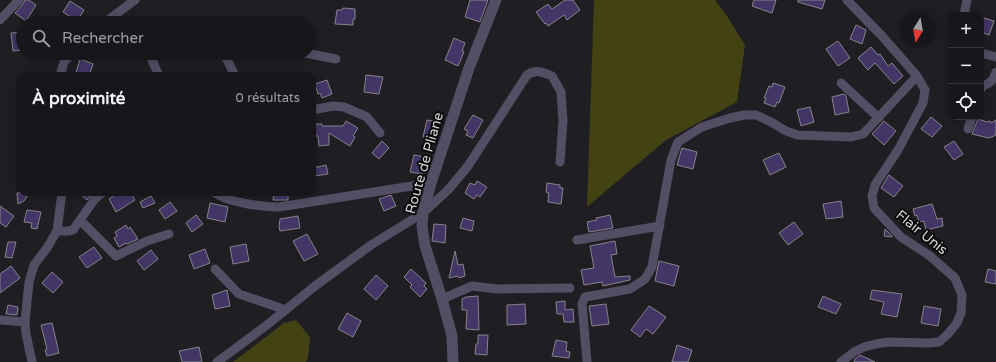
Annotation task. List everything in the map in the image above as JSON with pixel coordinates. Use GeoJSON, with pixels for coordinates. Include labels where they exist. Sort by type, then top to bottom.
{"type":"FeatureCollection","features":[{"type":"Feature","properties":{"kind":"street"},"geometry":{"type":"LineString","coordinates":[[0,20],[19,0]]}},
{"type":"Feature","properties":{"kind":"street"},"geometry":{"type":"LineString","coordinates":[[113,16],[135,0]]}},
{"type":"Feature","properties":{"kind":"street","name":"Route de Pliane"},"geometry":{"type":"LineString","coordinates":[[453,362],[452,336],[442,299],[424,246],[422,226],[423,213],[431,183],[469,68],[496,0]]}},
{"type":"Feature","properties":{"kind":"street","name":"Flair Unis"},"geometry":{"type":"LineString","coordinates":[[841,362],[854,352],[864,347],[876,344],[888,342],[928,344],[939,342],[957,323],[961,313],[962,295],[955,278],[930,256],[901,237],[874,208],[872,196],[875,185],[898,150],[923,103],[925,90],[917,76],[882,36],[847,0]]}},
{"type":"Feature","properties":{"kind":"street"},"geometry":{"type":"LineString","coordinates":[[965,12],[967,0]]}},
{"type":"Feature","properties":{"kind":"street"},"geometry":{"type":"LineString","coordinates":[[984,54],[996,57]]}},
{"type":"Feature","properties":{"kind":"street"},"geometry":{"type":"LineString","coordinates":[[316,55],[336,59]]}},
{"type":"Feature","properties":{"kind":"street"},"geometry":{"type":"LineString","coordinates":[[61,72],[66,60]]}},
{"type":"Feature","properties":{"kind":"street"},"geometry":{"type":"LineString","coordinates":[[152,60],[157,72]]}},
{"type":"Feature","properties":{"kind":"street"},"geometry":{"type":"LineString","coordinates":[[227,60],[233,72]]}},
{"type":"Feature","properties":{"kind":"street"},"geometry":{"type":"LineString","coordinates":[[217,362],[315,286],[371,245],[423,213],[448,190],[464,171],[494,128],[527,75],[532,72],[539,71],[552,76],[561,92],[563,122],[560,162]]}},
{"type":"Feature","properties":{"kind":"street"},"geometry":{"type":"LineString","coordinates":[[984,85],[991,83],[994,80],[996,72]]}},
{"type":"Feature","properties":{"kind":"street"},"geometry":{"type":"LineString","coordinates":[[587,362],[582,304],[585,297],[630,289],[646,279],[652,267],[670,160],[678,142],[702,127],[744,115],[756,115],[786,131],[798,135],[850,137],[863,134],[917,76]]}},
{"type":"Feature","properties":{"kind":"street"},"geometry":{"type":"LineString","coordinates":[[841,83],[879,118]]}},
{"type":"Feature","properties":{"kind":"street"},"geometry":{"type":"LineString","coordinates":[[316,109],[332,106],[344,107],[367,117],[380,133]]}},
{"type":"Feature","properties":{"kind":"street"},"geometry":{"type":"LineString","coordinates":[[968,129],[971,120]]}},
{"type":"Feature","properties":{"kind":"street"},"geometry":{"type":"LineString","coordinates":[[221,196],[264,207],[278,207],[431,183]]}},
{"type":"Feature","properties":{"kind":"street"},"geometry":{"type":"LineString","coordinates":[[32,362],[25,322],[30,273],[57,230],[61,196]]}},
{"type":"Feature","properties":{"kind":"street"},"geometry":{"type":"LineString","coordinates":[[57,230],[73,230],[98,196]]}},
{"type":"Feature","properties":{"kind":"street"},"geometry":{"type":"LineString","coordinates":[[80,220],[116,256],[147,241],[169,234]]}},
{"type":"Feature","properties":{"kind":"street"},"geometry":{"type":"LineString","coordinates":[[576,240],[660,226]]}},
{"type":"Feature","properties":{"kind":"street"},"geometry":{"type":"LineString","coordinates":[[215,269],[240,294],[286,310]]}},
{"type":"Feature","properties":{"kind":"street"},"geometry":{"type":"LineString","coordinates":[[442,299],[472,286],[497,289],[570,288]]}},
{"type":"Feature","properties":{"kind":"street"},"geometry":{"type":"LineString","coordinates":[[0,320],[25,322]]}},
{"type":"Feature","properties":{"kind":"shaded area"},"geometry":{"type":"Polygon","coordinates":[[[594,0],[715,0],[745,45],[737,102],[666,140],[587,207],[594,0]]]}},
{"type":"Feature","properties":{"kind":"shaded area"},"geometry":{"type":"Polygon","coordinates":[[[296,320],[310,337],[308,358],[306,362],[233,362],[284,323],[296,320]]]}},
{"type":"Feature","properties":{"kind":"building"},"geometry":{"type":"Polygon","coordinates":[[[25,0],[29,0],[36,5],[29,16],[19,16],[15,13],[25,0]]]}},
{"type":"Feature","properties":{"kind":"building"},"geometry":{"type":"Polygon","coordinates":[[[470,0],[488,0],[480,22],[465,17],[470,0]]]}},
{"type":"Feature","properties":{"kind":"building"},"geometry":{"type":"Polygon","coordinates":[[[565,0],[573,0],[580,10],[567,20],[564,15],[548,26],[536,12],[548,4],[552,9],[565,0]]]}},
{"type":"Feature","properties":{"kind":"building"},"geometry":{"type":"Polygon","coordinates":[[[754,0],[776,0],[772,13],[752,6],[754,0]]]}},
{"type":"Feature","properties":{"kind":"building"},"geometry":{"type":"Polygon","coordinates":[[[798,0],[825,0],[822,9],[798,2],[798,0]]]}},
{"type":"Feature","properties":{"kind":"building"},"geometry":{"type":"Polygon","coordinates":[[[70,1],[84,10],[80,16],[69,16],[63,12],[70,1]]]}},
{"type":"Feature","properties":{"kind":"building"},"geometry":{"type":"Polygon","coordinates":[[[343,8],[355,9],[355,19],[353,19],[353,25],[335,24],[337,10],[342,10],[343,8]]]}},
{"type":"Feature","properties":{"kind":"building"},"geometry":{"type":"Polygon","coordinates":[[[984,18],[994,21],[989,35],[984,33],[984,18]]]}},
{"type":"Feature","properties":{"kind":"building"},"geometry":{"type":"Polygon","coordinates":[[[856,25],[866,30],[862,44],[850,39],[856,25]]]}},
{"type":"Feature","properties":{"kind":"building"},"geometry":{"type":"Polygon","coordinates":[[[11,33],[16,33],[16,51],[13,51],[11,33]]]}},
{"type":"Feature","properties":{"kind":"building"},"geometry":{"type":"Polygon","coordinates":[[[454,38],[465,43],[462,51],[464,52],[458,66],[445,60],[454,38]]]}},
{"type":"Feature","properties":{"kind":"building"},"geometry":{"type":"Polygon","coordinates":[[[838,41],[850,58],[838,66],[826,49],[838,41]]]}},
{"type":"Feature","properties":{"kind":"building"},"geometry":{"type":"Polygon","coordinates":[[[871,47],[878,55],[880,54],[888,66],[892,63],[903,76],[894,84],[875,63],[868,70],[858,58],[871,47]]]}},
{"type":"Feature","properties":{"kind":"building"},"geometry":{"type":"Polygon","coordinates":[[[80,60],[93,64],[90,72],[76,72],[80,60]]]}},
{"type":"Feature","properties":{"kind":"building"},"geometry":{"type":"Polygon","coordinates":[[[366,75],[383,77],[379,94],[364,92],[366,75]]]}},
{"type":"Feature","properties":{"kind":"building"},"geometry":{"type":"Polygon","coordinates":[[[327,80],[332,94],[322,98],[320,93],[318,94],[316,84],[327,80]]]}},
{"type":"Feature","properties":{"kind":"building"},"geometry":{"type":"Polygon","coordinates":[[[773,83],[785,87],[779,103],[777,102],[775,107],[764,103],[766,98],[764,98],[769,86],[772,87],[773,83]]]}},
{"type":"Feature","properties":{"kind":"building"},"geometry":{"type":"Polygon","coordinates":[[[844,94],[846,96],[849,112],[835,115],[832,97],[844,94]]]}},
{"type":"Feature","properties":{"kind":"building"},"geometry":{"type":"Polygon","coordinates":[[[810,107],[814,122],[801,126],[797,110],[810,107]]]}},
{"type":"Feature","properties":{"kind":"building"},"geometry":{"type":"Polygon","coordinates":[[[473,115],[483,120],[473,138],[466,135],[468,131],[464,129],[473,115]]]}},
{"type":"Feature","properties":{"kind":"building"},"geometry":{"type":"Polygon","coordinates":[[[931,117],[942,126],[932,137],[921,129],[931,117]]]}},
{"type":"Feature","properties":{"kind":"building"},"geometry":{"type":"Polygon","coordinates":[[[427,120],[438,122],[433,142],[426,140],[426,137],[423,137],[427,120]]]}},
{"type":"Feature","properties":{"kind":"building"},"geometry":{"type":"Polygon","coordinates":[[[978,120],[987,122],[990,121],[991,123],[996,120],[996,135],[989,138],[972,134],[978,120]]]}},
{"type":"Feature","properties":{"kind":"building"},"geometry":{"type":"Polygon","coordinates":[[[346,121],[358,128],[353,136],[355,137],[350,146],[329,133],[329,145],[319,146],[318,136],[316,136],[316,124],[322,124],[322,126],[343,126],[346,121]]]}},
{"type":"Feature","properties":{"kind":"building"},"geometry":{"type":"Polygon","coordinates":[[[884,121],[896,131],[884,145],[872,134],[884,121]]]}},
{"type":"Feature","properties":{"kind":"building"},"geometry":{"type":"Polygon","coordinates":[[[382,141],[389,148],[379,159],[372,153],[382,141]]]}},
{"type":"Feature","properties":{"kind":"building"},"geometry":{"type":"Polygon","coordinates":[[[954,141],[963,154],[954,160],[944,147],[954,141]]]}},
{"type":"Feature","properties":{"kind":"building"},"geometry":{"type":"Polygon","coordinates":[[[682,148],[697,152],[693,169],[677,165],[682,148]]]}},
{"type":"Feature","properties":{"kind":"building"},"geometry":{"type":"Polygon","coordinates":[[[779,153],[786,167],[770,175],[763,160],[779,153]]]}},
{"type":"Feature","properties":{"kind":"building"},"geometry":{"type":"Polygon","coordinates":[[[414,155],[425,157],[422,174],[410,172],[414,155]]]}},
{"type":"Feature","properties":{"kind":"building"},"geometry":{"type":"Polygon","coordinates":[[[326,165],[328,174],[316,176],[316,167],[326,165]]]}},
{"type":"Feature","properties":{"kind":"building"},"geometry":{"type":"Polygon","coordinates":[[[889,175],[903,186],[894,197],[881,188],[889,175]]]}},
{"type":"Feature","properties":{"kind":"building"},"geometry":{"type":"Polygon","coordinates":[[[477,181],[487,187],[480,197],[477,195],[474,199],[465,193],[470,183],[475,185],[477,181]]]}},
{"type":"Feature","properties":{"kind":"building"},"geometry":{"type":"Polygon","coordinates":[[[547,183],[560,185],[560,188],[563,188],[561,204],[548,202],[549,193],[546,192],[547,183]]]}},
{"type":"Feature","properties":{"kind":"building"},"geometry":{"type":"Polygon","coordinates":[[[391,195],[396,206],[384,211],[379,199],[391,195]]]}},
{"type":"Feature","properties":{"kind":"building"},"geometry":{"type":"Polygon","coordinates":[[[17,196],[27,196],[24,201],[18,204],[17,196]]]}},
{"type":"Feature","properties":{"kind":"building"},"geometry":{"type":"Polygon","coordinates":[[[82,196],[90,196],[87,200],[82,196]]]}},
{"type":"Feature","properties":{"kind":"building"},"geometry":{"type":"Polygon","coordinates":[[[113,196],[132,196],[135,200],[116,212],[109,199],[113,196]]]}},
{"type":"Feature","properties":{"kind":"building"},"geometry":{"type":"Polygon","coordinates":[[[151,196],[155,203],[143,208],[140,202],[151,196]]]}},
{"type":"Feature","properties":{"kind":"building"},"geometry":{"type":"Polygon","coordinates":[[[274,196],[288,196],[288,200],[273,200],[274,196]]]}},
{"type":"Feature","properties":{"kind":"building"},"geometry":{"type":"Polygon","coordinates":[[[841,201],[843,217],[826,219],[823,204],[841,201]]]}},
{"type":"Feature","properties":{"kind":"building"},"geometry":{"type":"Polygon","coordinates":[[[170,202],[177,211],[165,219],[159,210],[170,202]]]}},
{"type":"Feature","properties":{"kind":"building"},"geometry":{"type":"Polygon","coordinates":[[[210,203],[228,207],[225,222],[207,218],[210,203]]]}},
{"type":"Feature","properties":{"kind":"building"},"geometry":{"type":"Polygon","coordinates":[[[932,204],[937,219],[942,218],[943,226],[926,230],[924,221],[919,222],[913,209],[932,204]]]}},
{"type":"Feature","properties":{"kind":"building"},"geometry":{"type":"Polygon","coordinates":[[[0,206],[14,216],[6,227],[0,223],[0,206]]]}},
{"type":"Feature","properties":{"kind":"building"},"geometry":{"type":"Polygon","coordinates":[[[27,210],[41,212],[37,229],[31,228],[32,223],[24,222],[27,210]]]}},
{"type":"Feature","properties":{"kind":"building"},"geometry":{"type":"Polygon","coordinates":[[[196,215],[203,224],[192,232],[186,223],[196,215]]]}},
{"type":"Feature","properties":{"kind":"building"},"geometry":{"type":"Polygon","coordinates":[[[610,215],[613,228],[589,232],[587,222],[597,220],[596,218],[610,215]]]}},
{"type":"Feature","properties":{"kind":"building"},"geometry":{"type":"Polygon","coordinates":[[[298,216],[300,228],[280,231],[280,219],[298,216]]]}},
{"type":"Feature","properties":{"kind":"building"},"geometry":{"type":"Polygon","coordinates":[[[463,218],[474,221],[472,231],[460,228],[463,218]]]}},
{"type":"Feature","properties":{"kind":"building"},"geometry":{"type":"Polygon","coordinates":[[[794,222],[803,234],[788,245],[779,233],[794,222]]]}},
{"type":"Feature","properties":{"kind":"building"},"geometry":{"type":"Polygon","coordinates":[[[434,224],[446,225],[445,243],[432,241],[434,224]]]}},
{"type":"Feature","properties":{"kind":"building"},"geometry":{"type":"Polygon","coordinates":[[[126,225],[128,229],[130,227],[138,239],[119,247],[114,238],[117,236],[115,232],[126,225]]]}},
{"type":"Feature","properties":{"kind":"building"},"geometry":{"type":"Polygon","coordinates":[[[885,229],[892,236],[892,237],[884,236],[885,229]]]}},
{"type":"Feature","properties":{"kind":"building"},"geometry":{"type":"Polygon","coordinates":[[[307,234],[318,254],[304,261],[293,241],[307,234]]]}},
{"type":"Feature","properties":{"kind":"building"},"geometry":{"type":"Polygon","coordinates":[[[615,241],[617,254],[611,255],[615,277],[630,276],[630,280],[603,286],[602,282],[584,285],[581,270],[594,268],[590,246],[615,241]]]}},
{"type":"Feature","properties":{"kind":"building"},"geometry":{"type":"Polygon","coordinates":[[[8,242],[16,242],[12,258],[5,257],[8,242]]]}},
{"type":"Feature","properties":{"kind":"building"},"geometry":{"type":"Polygon","coordinates":[[[246,244],[249,261],[233,264],[230,247],[246,244]]]}},
{"type":"Feature","properties":{"kind":"building"},"geometry":{"type":"Polygon","coordinates":[[[94,247],[102,258],[87,268],[79,257],[94,247]]]}},
{"type":"Feature","properties":{"kind":"building"},"geometry":{"type":"Polygon","coordinates":[[[205,249],[210,263],[194,269],[189,255],[205,249]]]}},
{"type":"Feature","properties":{"kind":"building"},"geometry":{"type":"Polygon","coordinates":[[[151,250],[158,259],[144,270],[137,261],[151,250]]]}},
{"type":"Feature","properties":{"kind":"building"},"geometry":{"type":"Polygon","coordinates":[[[455,251],[458,265],[463,264],[465,276],[459,278],[458,276],[449,278],[455,251]]]}},
{"type":"Feature","properties":{"kind":"building"},"geometry":{"type":"Polygon","coordinates":[[[659,261],[679,266],[674,286],[655,281],[659,261]]]}},
{"type":"Feature","properties":{"kind":"building"},"geometry":{"type":"Polygon","coordinates":[[[11,266],[20,278],[0,293],[0,274],[11,266]]]}},
{"type":"Feature","properties":{"kind":"building"},"geometry":{"type":"Polygon","coordinates":[[[411,269],[426,283],[424,286],[427,289],[420,297],[410,287],[412,285],[404,277],[411,269]]]}},
{"type":"Feature","properties":{"kind":"building"},"geometry":{"type":"Polygon","coordinates":[[[988,269],[996,271],[996,284],[985,282],[988,269]]]}},
{"type":"Feature","properties":{"kind":"building"},"geometry":{"type":"Polygon","coordinates":[[[52,272],[63,282],[53,293],[42,283],[52,272]]]}},
{"type":"Feature","properties":{"kind":"building"},"geometry":{"type":"Polygon","coordinates":[[[376,275],[388,286],[376,300],[364,289],[376,275]]]}},
{"type":"Feature","properties":{"kind":"building"},"geometry":{"type":"Polygon","coordinates":[[[227,290],[230,306],[215,309],[212,295],[227,290]]]}},
{"type":"Feature","properties":{"kind":"building"},"geometry":{"type":"Polygon","coordinates":[[[872,290],[902,294],[897,317],[881,314],[884,302],[870,299],[872,290]]]}},
{"type":"Feature","properties":{"kind":"building"},"geometry":{"type":"Polygon","coordinates":[[[478,296],[479,330],[466,329],[467,310],[462,310],[462,299],[466,297],[478,296]]]}},
{"type":"Feature","properties":{"kind":"building"},"geometry":{"type":"Polygon","coordinates":[[[823,296],[841,304],[836,314],[818,307],[823,296]]]}},
{"type":"Feature","properties":{"kind":"building"},"geometry":{"type":"Polygon","coordinates":[[[565,301],[565,310],[573,309],[574,322],[564,322],[563,314],[557,314],[556,302],[565,301]]]}},
{"type":"Feature","properties":{"kind":"building"},"geometry":{"type":"Polygon","coordinates":[[[525,304],[526,324],[507,325],[507,305],[525,304]]]}},
{"type":"Feature","properties":{"kind":"building"},"geometry":{"type":"Polygon","coordinates":[[[606,304],[609,324],[592,326],[589,306],[606,304]]]}},
{"type":"Feature","properties":{"kind":"building"},"geometry":{"type":"Polygon","coordinates":[[[8,305],[18,307],[17,315],[6,314],[8,305]]]}},
{"type":"Feature","properties":{"kind":"building"},"geometry":{"type":"Polygon","coordinates":[[[649,306],[666,317],[653,334],[646,329],[640,337],[631,330],[649,306]]]}},
{"type":"Feature","properties":{"kind":"building"},"geometry":{"type":"Polygon","coordinates":[[[924,306],[941,309],[938,326],[921,323],[924,306]]]}},
{"type":"Feature","properties":{"kind":"building"},"geometry":{"type":"Polygon","coordinates":[[[347,313],[361,321],[353,337],[338,329],[347,313]]]}},
{"type":"Feature","properties":{"kind":"building"},"geometry":{"type":"Polygon","coordinates":[[[52,323],[59,353],[47,356],[45,350],[47,349],[41,325],[52,323]]]}},
{"type":"Feature","properties":{"kind":"building"},"geometry":{"type":"Polygon","coordinates":[[[478,335],[488,335],[487,355],[475,354],[476,344],[478,344],[478,335]]]}},
{"type":"Feature","properties":{"kind":"building"},"geometry":{"type":"Polygon","coordinates":[[[556,340],[567,342],[566,351],[570,352],[569,358],[552,356],[556,340]]]}},
{"type":"Feature","properties":{"kind":"building"},"geometry":{"type":"Polygon","coordinates":[[[677,345],[692,350],[688,362],[672,362],[677,345]]]}},
{"type":"Feature","properties":{"kind":"building"},"geometry":{"type":"Polygon","coordinates":[[[199,347],[202,362],[182,362],[179,351],[199,347]]]}},
{"type":"Feature","properties":{"kind":"building"},"geometry":{"type":"Polygon","coordinates":[[[860,355],[875,362],[854,362],[860,355]]]}}]}
